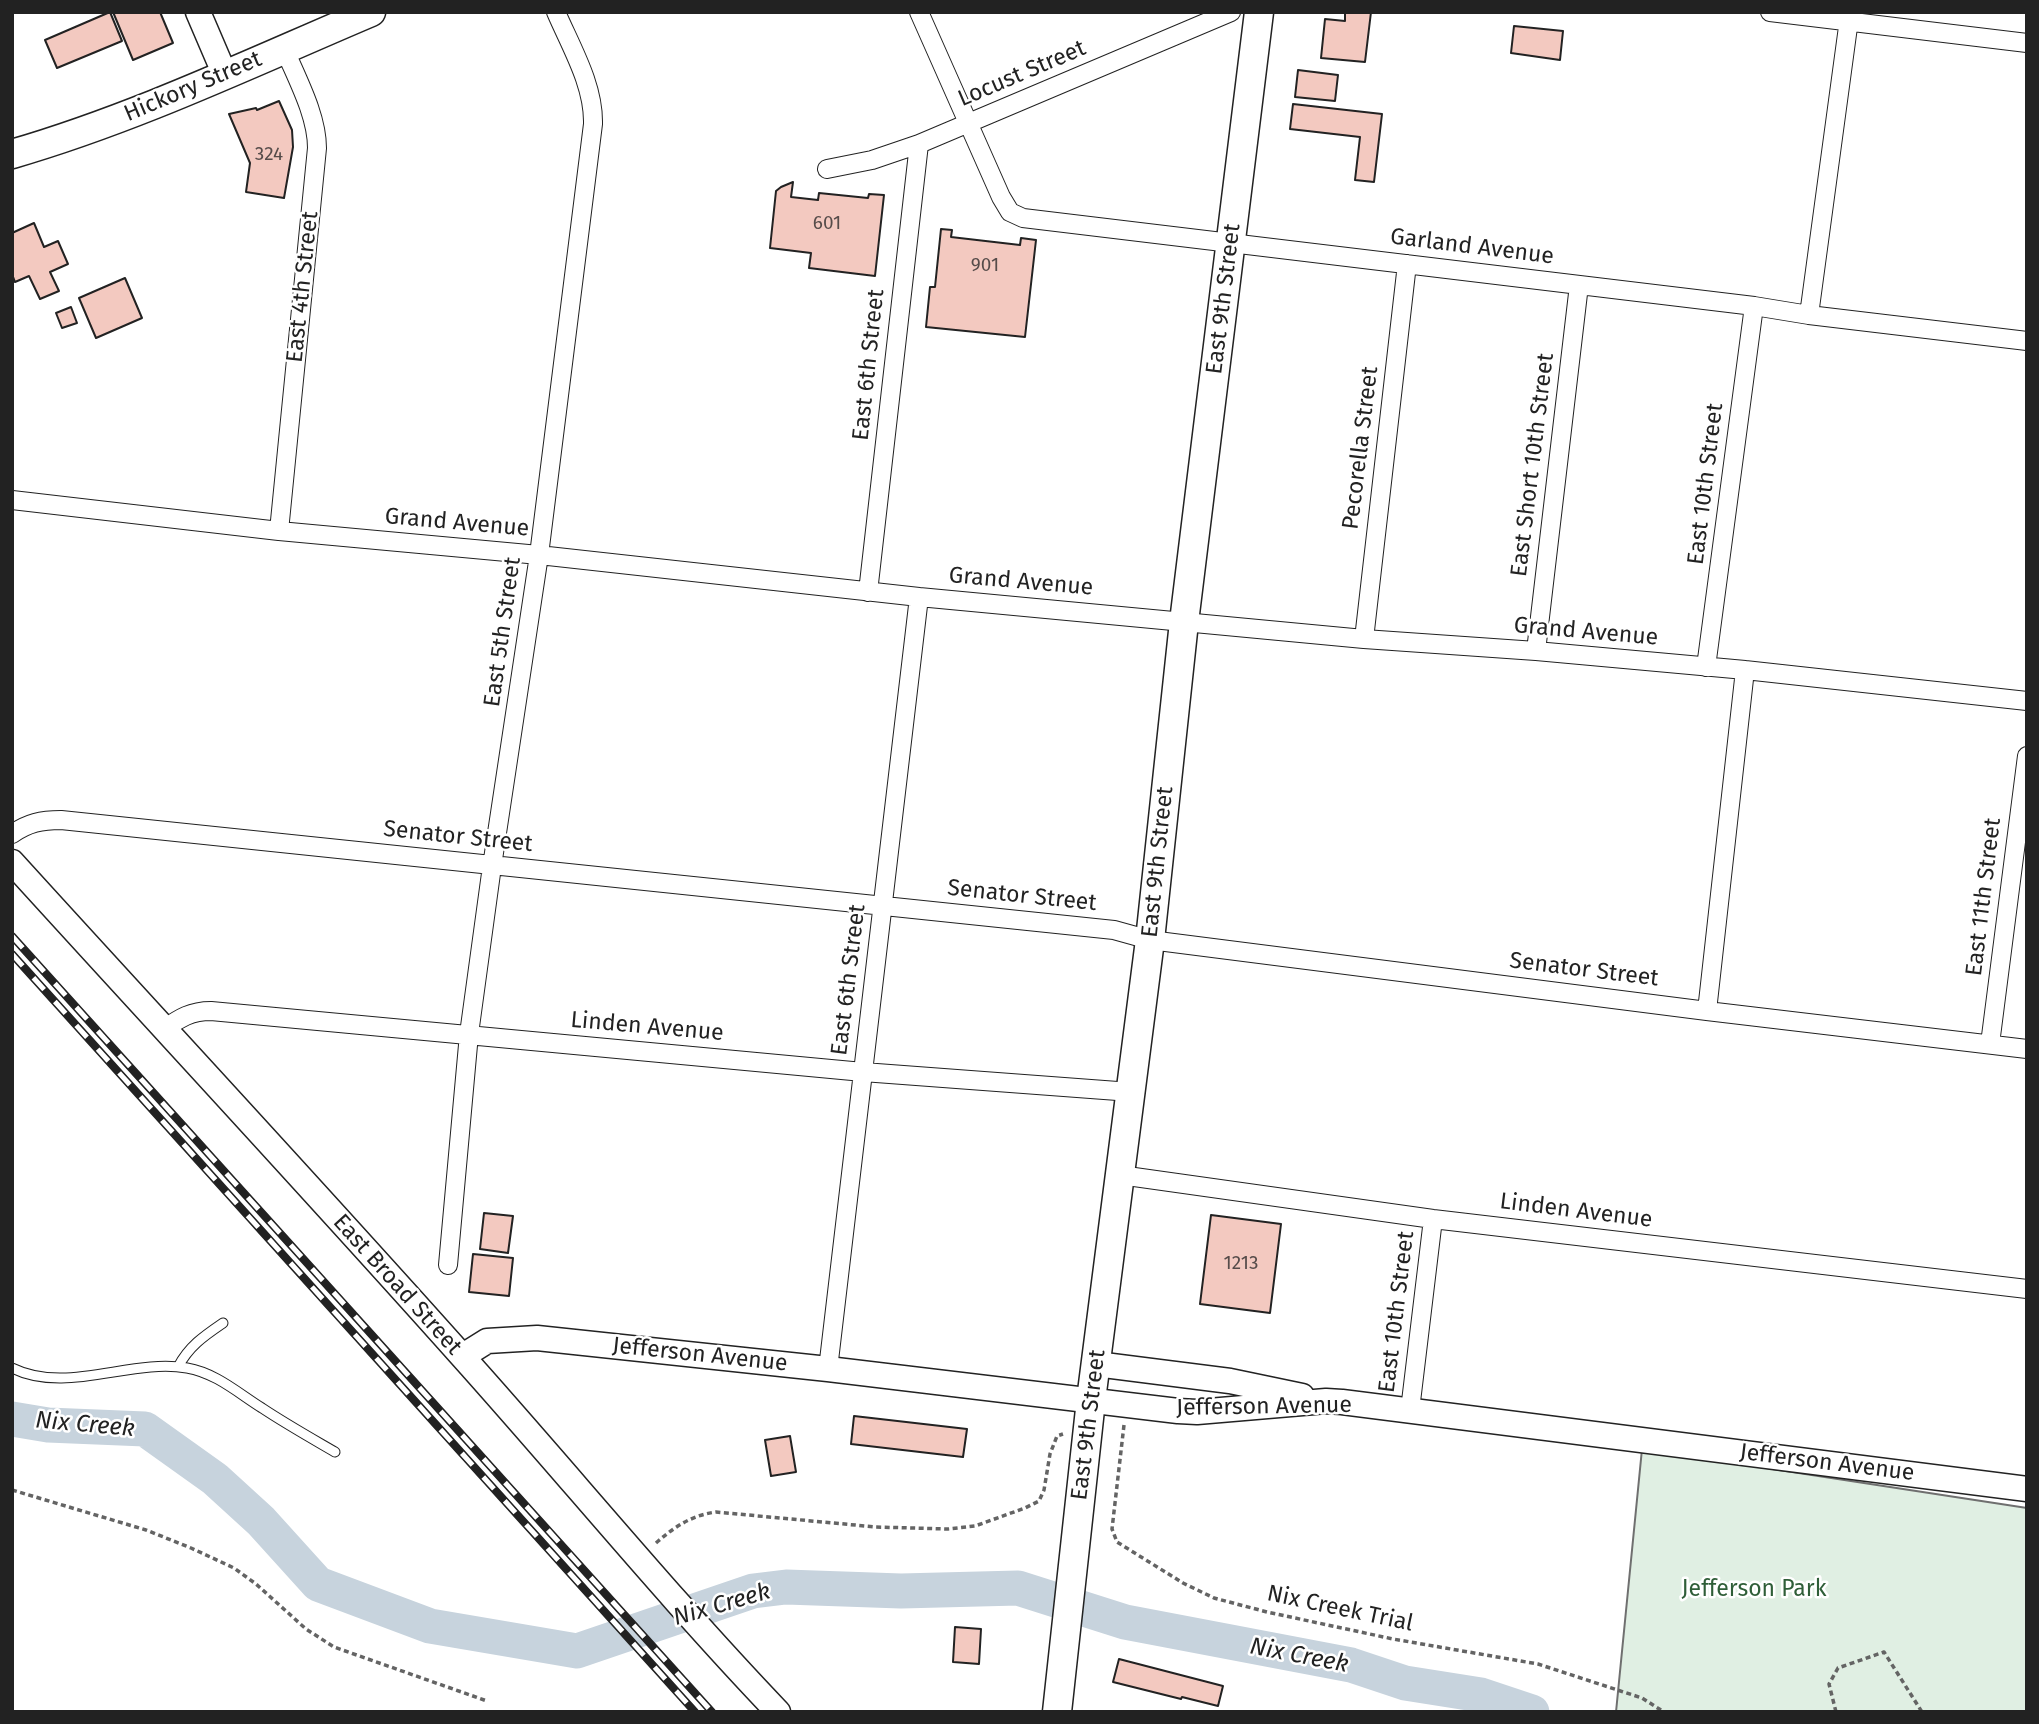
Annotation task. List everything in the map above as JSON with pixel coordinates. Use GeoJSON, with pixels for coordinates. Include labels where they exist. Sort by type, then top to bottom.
{"type":"FeatureCollection","features":[{"type":"Feature","properties":{"kind":"main road","name":"Hickory Street"},"geometry":{"type":"LineString","coordinates":[[12,154],[97,127],[371,12]]}},
{"type":"Feature","properties":{"kind":"main road","name":"East 9th Street"},"geometry":{"type":"LineString","coordinates":[[1057,1712],[1091,1400],[1150,940],[1184,622],[1259,12]]}},
{"type":"Feature","properties":{"kind":"street"},"geometry":{"type":"LineString","coordinates":[[198,12],[225,75]]}},
{"type":"Feature","properties":{"kind":"street","name":"East 5th Street"},"geometry":{"type":"LineString","coordinates":[[448,1265],[469,1034],[539,555],[593,124],[592,100],[556,12]]}},
{"type":"Feature","properties":{"kind":"street"},"geometry":{"type":"LineString","coordinates":[[919,12],[969,123]]}},
{"type":"Feature","properties":{"kind":"street","name":"Locust Street"},"geometry":{"type":"LineString","coordinates":[[827,169],[872,160],[919,144],[1231,12]]}},
{"type":"Feature","properties":{"kind":"street"},"geometry":{"type":"LineString","coordinates":[[1770,12],[1850,17],[2027,43]]}},
{"type":"Feature","properties":{"kind":"street"},"geometry":{"type":"LineString","coordinates":[[1809,315],[1850,17]]}},
{"type":"Feature","properties":{"kind":"street","name":"East 4th Street"},"geometry":{"type":"LineString","coordinates":[[279,531],[317,135],[285,48]]}},
{"type":"Feature","properties":{"kind":"street","name":"Garland Avenue"},"geometry":{"type":"LineString","coordinates":[[969,123],[1001,197],[1010,212],[1023,218],[2027,341]]}},
{"type":"Feature","properties":{"kind":"street","name":"East 6th Street"},"geometry":{"type":"LineString","coordinates":[[868,592],[919,144]]}},
{"type":"Feature","properties":{"kind":"street","name":"Pecorella Street"},"geometry":{"type":"LineString","coordinates":[[1364,639],[1407,264]]}},
{"type":"Feature","properties":{"kind":"street","name":"East Short 10th Street"},"geometry":{"type":"LineString","coordinates":[[1536,651],[1579,285]]}},
{"type":"Feature","properties":{"kind":"street","name":"East 10th Street"},"geometry":{"type":"LineString","coordinates":[[1706,667],[1754,306]]}},
{"type":"Feature","properties":{"kind":"street","name":"Grand Avenue"},"geometry":{"type":"LineString","coordinates":[[12,500],[279,531],[539,555],[868,592],[1364,639],[1745,670],[2027,701]]}},
{"type":"Feature","properties":{"kind":"street","name":"East 6th Street"},"geometry":{"type":"LineString","coordinates":[[828,1369],[919,597]]}},
{"type":"Feature","properties":{"kind":"street"},"geometry":{"type":"LineString","coordinates":[[1707,1011],[1745,670]]}},
{"type":"Feature","properties":{"kind":"street","name":"East 11th Street"},"geometry":{"type":"LineString","coordinates":[[1990,1044],[2027,755]]}},
{"type":"Feature","properties":{"kind":"street","name":"Senator Street"},"geometry":{"type":"LineString","coordinates":[[12,834],[26,824],[61,820],[1114,930],[1150,940],[2027,1049]]}},
{"type":"Feature","properties":{"kind":"street","name":"East Broad Street"},"geometry":{"type":"LineString","coordinates":[[12,862],[463,1356],[631,1550],[778,1712]]}},
{"type":"Feature","properties":{"kind":"street","name":"Linden Avenue"},"geometry":{"type":"LineString","coordinates":[[164,1029],[184,1015],[211,1011],[863,1072],[1131,1092]]}},
{"type":"Feature","properties":{"kind":"street","name":"Linden Avenue"},"geometry":{"type":"LineString","coordinates":[[1120,1175],[1433,1219],[2027,1289]]}},
{"type":"Feature","properties":{"kind":"street","name":"East 10th Street"},"geometry":{"type":"LineString","coordinates":[[1410,1410],[1433,1219]]}},
{"type":"Feature","properties":{"kind":"street","name":"Jefferson Avenue"},"geometry":{"type":"LineString","coordinates":[[463,1356],[487,1341],[537,1338],[1197,1412],[1326,1401],[2027,1489]]}},
{"type":"Feature","properties":{"kind":"street"},"geometry":{"type":"LineString","coordinates":[[1096,1363],[1255,1385],[1326,1401]]}},
{"type":"Feature","properties":{"kind":"lane"},"geometry":{"type":"LineString","coordinates":[[178,1367],[186,1352],[223,1323]]}},
{"type":"Feature","properties":{"kind":"lane"},"geometry":{"type":"LineString","coordinates":[[12,1368],[37,1376],[66,1377],[168,1366],[188,1368],[214,1376],[335,1452]]}},
{"type":"Feature","properties":{"kind":"path"},"geometry":{"type":"LineString","coordinates":[[656,1543],[693,1517],[716,1512],[876,1527],[948,1529],[975,1526],[1039,1501],[1046,1484],[1055,1439],[1059,1434],[1065,1434]]}},
{"type":"Feature","properties":{"kind":"path","name":"Nix Creek Trial"},"geometry":{"type":"LineString","coordinates":[[1122,1440],[1113,1537],[1183,1584],[1214,1598],[1267,1612],[1393,1639],[1538,1664],[1642,1698],[1664,1712]]}},
{"type":"Feature","properties":{"kind":"path"},"geometry":{"type":"LineString","coordinates":[[12,1490],[146,1530],[191,1548],[234,1568],[257,1584],[306,1629],[334,1647],[487,1701]]}},
{"type":"Feature","properties":{"kind":"path"},"geometry":{"type":"LineString","coordinates":[[1836,1712],[1829,1684],[1838,1668],[1884,1652],[1922,1712]]}},
{"type":"Feature","properties":{"kind":"green space","name":"Jefferson Park"},"geometry":{"type":"Polygon","coordinates":[[[1642,1449],[2027,1508],[2027,1712],[1616,1712],[1642,1449]]]}},
{"type":"Feature","properties":{"kind":"building"},"geometry":{"type":"Polygon","coordinates":[[[110,12],[122,41],[57,68],[45,40],[110,12]]]}},
{"type":"Feature","properties":{"kind":"building"},"geometry":{"type":"Polygon","coordinates":[[[113,12],[160,12],[173,43],[133,60],[113,12]]]}},
{"type":"Feature","properties":{"kind":"building"},"geometry":{"type":"Polygon","coordinates":[[[1345,12],[1371,12],[1365,62],[1321,58],[1325,19],[1345,21],[1345,12]]]}},
{"type":"Feature","properties":{"kind":"building"},"geometry":{"type":"Polygon","coordinates":[[[1514,26],[1563,31],[1560,60],[1511,53],[1514,26]]]}},
{"type":"Feature","properties":{"kind":"building"},"geometry":{"type":"Polygon","coordinates":[[[1298,70],[1338,75],[1335,101],[1295,97],[1298,70]]]}},
{"type":"Feature","properties":{"kind":"building"},"geometry":{"type":"Polygon","coordinates":[[[279,101],[292,130],[293,147],[284,198],[246,192],[250,163],[229,114],[256,108],[257,110],[279,101]]]}},
{"type":"Feature","properties":{"kind":"building"},"geometry":{"type":"Polygon","coordinates":[[[1293,104],[1382,114],[1374,182],[1355,180],[1360,137],[1290,129],[1293,104]]]}},
{"type":"Feature","properties":{"kind":"building"},"geometry":{"type":"Polygon","coordinates":[[[793,182],[791,197],[818,200],[819,193],[868,198],[869,194],[884,195],[875,276],[809,268],[811,253],[770,248],[776,191],[793,182]]]}},
{"type":"Feature","properties":{"kind":"building"},"geometry":{"type":"Polygon","coordinates":[[[34,223],[44,247],[58,241],[68,264],[50,272],[59,291],[40,299],[29,276],[15,282],[12,274],[12,233],[34,223]]]}},
{"type":"Feature","properties":{"kind":"building"},"geometry":{"type":"Polygon","coordinates":[[[941,229],[952,230],[951,237],[1020,245],[1021,238],[1036,240],[1025,337],[926,327],[930,287],[935,287],[941,229]]]}},
{"type":"Feature","properties":{"kind":"building"},"geometry":{"type":"Polygon","coordinates":[[[125,278],[142,318],[96,338],[79,298],[125,278]]]}},
{"type":"Feature","properties":{"kind":"building"},"geometry":{"type":"Polygon","coordinates":[[[71,307],[77,323],[62,328],[56,313],[71,307]]]}},
{"type":"Feature","properties":{"kind":"building"},"geometry":{"type":"Polygon","coordinates":[[[484,1213],[513,1216],[508,1253],[480,1249],[484,1213]]]}},
{"type":"Feature","properties":{"kind":"building"},"geometry":{"type":"Polygon","coordinates":[[[1211,1215],[1281,1224],[1270,1313],[1200,1304],[1211,1215]]]}},
{"type":"Feature","properties":{"kind":"building"},"geometry":{"type":"Polygon","coordinates":[[[473,1254],[513,1258],[509,1296],[469,1292],[473,1254]]]}},
{"type":"Feature","properties":{"kind":"building"},"geometry":{"type":"Polygon","coordinates":[[[854,1416],[967,1429],[963,1457],[851,1444],[854,1416]]]}},
{"type":"Feature","properties":{"kind":"building"},"geometry":{"type":"Polygon","coordinates":[[[790,1436],[796,1472],[771,1476],[765,1440],[790,1436]]]}},
{"type":"Feature","properties":{"kind":"building"},"geometry":{"type":"Polygon","coordinates":[[[955,1627],[981,1629],[979,1664],[953,1662],[955,1627]]]}},
{"type":"Feature","properties":{"kind":"building"},"geometry":{"type":"Polygon","coordinates":[[[1119,1659],[1223,1686],[1218,1706],[1113,1682],[1119,1659]]]}},
{"type":"Feature","properties":{"kind":"waterway","name":"Nix Creek"},"geometry":{"type":"LineString","coordinates":[[12,1419],[48,1425],[145,1429],[215,1479],[261,1521],[318,1584],[430,1626],[577,1651],[753,1591],[786,1587],[901,1591],[1018,1588],[1125,1622],[1351,1665],[1405,1683],[1481,1695],[1532,1712]]}},
{"type":"Feature","properties":{"kind":"railway"},"geometry":{"type":"LineString","coordinates":[[12,936],[712,1712]]}},
{"type":"Feature","properties":{"kind":"railway"},"geometry":{"type":"LineString","coordinates":[[12,954],[695,1712]]}}]}
